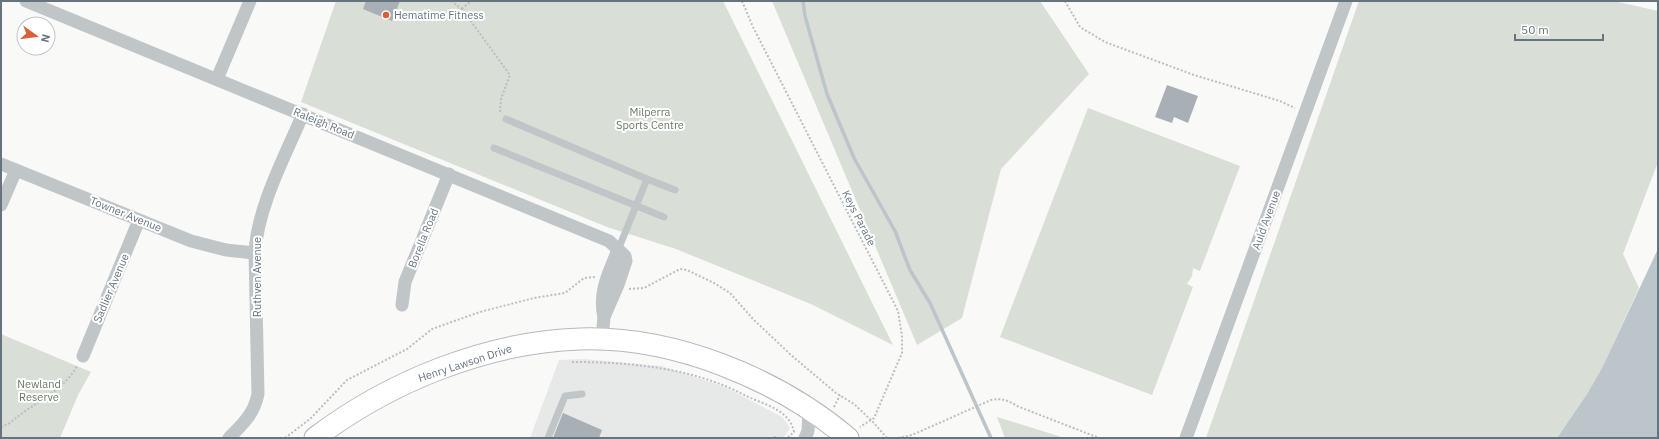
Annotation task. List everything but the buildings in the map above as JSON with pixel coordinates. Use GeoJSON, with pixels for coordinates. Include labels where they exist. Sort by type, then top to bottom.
{"type":"FeatureCollection","features":[{"type":"Feature","properties":{"kind":"main road","name":"Henry Lawson Drive"},"geometry":{"type":"LineString","coordinates":[[315,438],[347,415],[383,394],[420,377],[497,351],[526,345],[569,340],[602,340],[644,343],[690,355],[729,368],[762,382],[809,410],[846,437]]}},
{"type":"Feature","properties":{"kind":"street","name":"Raleigh Road"},"geometry":{"type":"LineString","coordinates":[[26,1],[604,238],[613,244],[625,256],[625,267],[604,317],[602,340]]}},
{"type":"Feature","properties":{"kind":"street"},"geometry":{"type":"LineString","coordinates":[[217,79],[250,1]]}},
{"type":"Feature","properties":{"kind":"street","name":"Auld Avenue"},"geometry":{"type":"LineString","coordinates":[[1186,438],[1346,1]]}},
{"type":"Feature","properties":{"kind":"street","name":"Ruthven Avenue"},"geometry":{"type":"LineString","coordinates":[[229,438],[250,416],[258,394],[255,240],[260,219],[303,114]]}},
{"type":"Feature","properties":{"kind":"street","name":"Towner Avenue"},"geometry":{"type":"LineString","coordinates":[[1,164],[202,244],[226,250],[255,253]]}},
{"type":"Feature","properties":{"kind":"street"},"geometry":{"type":"LineString","coordinates":[[1,205],[16,170]]}},
{"type":"Feature","properties":{"kind":"street","name":"Borella Road"},"geometry":{"type":"LineString","coordinates":[[402,304],[405,282],[450,174]]}},
{"type":"Feature","properties":{"kind":"street","name":"Sadlier Avenue"},"geometry":{"type":"LineString","coordinates":[[82,356],[139,220]]}},
{"type":"Feature","properties":{"kind":"street"},"geometry":{"type":"LineString","coordinates":[[806,438],[808,431],[809,410]]}},
{"type":"Feature","properties":{"kind":"lane"},"geometry":{"type":"LineString","coordinates":[[506,119],[675,190]]}},
{"type":"Feature","properties":{"kind":"lane"},"geometry":{"type":"LineString","coordinates":[[494,148],[664,217]]}},
{"type":"Feature","properties":{"kind":"lane"},"geometry":{"type":"LineString","coordinates":[[618,250],[647,179]]}},
{"type":"Feature","properties":{"kind":"lane"},"geometry":{"type":"LineString","coordinates":[[548,438],[565,396],[582,394]]}},
{"type":"Feature","properties":{"kind":"path"},"geometry":{"type":"LineString","coordinates":[[451,1],[462,9],[510,75],[498,117],[506,119]]}},
{"type":"Feature","properties":{"kind":"path"},"geometry":{"type":"LineString","coordinates":[[462,9],[471,1]]}},
{"type":"Feature","properties":{"kind":"path","name":"Keys Parade"},"geometry":{"type":"LineString","coordinates":[[742,1],[752,27],[898,311],[902,336],[902,353],[872,421]]}},
{"type":"Feature","properties":{"kind":"path"},"geometry":{"type":"LineString","coordinates":[[1065,1],[1080,27],[1105,42],[1194,75],[1280,101],[1305,112]]}},
{"type":"Feature","properties":{"kind":"path"},"geometry":{"type":"LineString","coordinates":[[628,289],[644,288],[680,269],[687,270],[714,283],[730,293],[753,319],[791,355],[840,395],[854,404],[887,438]]}},
{"type":"Feature","properties":{"kind":"path"},"geometry":{"type":"LineString","coordinates":[[285,438],[310,419],[346,380],[407,349],[432,329],[480,312],[534,298],[565,293],[584,278],[598,277]]}},
{"type":"Feature","properties":{"kind":"path"},"geometry":{"type":"LineString","coordinates":[[1,427],[10,423],[61,385],[74,372],[82,356]]}},
{"type":"Feature","properties":{"kind":"path"},"geometry":{"type":"LineString","coordinates":[[572,362],[626,364],[662,369],[719,384],[768,405],[786,416],[792,423],[794,432],[787,438]]}},
{"type":"Feature","properties":{"kind":"path"},"geometry":{"type":"LineString","coordinates":[[833,408],[840,395]]}},
{"type":"Feature","properties":{"kind":"path"},"geometry":{"type":"LineString","coordinates":[[898,438],[912,435],[991,400],[999,399],[1009,401],[1017,406],[1099,438]]}},
{"type":"Feature","properties":{"kind":"path"},"geometry":{"type":"LineString","coordinates":[[846,437],[872,421]]}},
{"type":"Feature","properties":{"kind":"path"},"geometry":{"type":"LineString","coordinates":[[774,437],[778,438]]}},
{"type":"Feature","properties":{"kind":"shaded area"},"geometry":{"type":"Polygon","coordinates":[[[1658,249],[1658,438],[1557,438],[1587,394],[1602,368],[1658,249]]]}},
{"type":"Feature","properties":{"kind":"shaded area"},"geometry":{"type":"Polygon","coordinates":[[[584,359],[661,366],[725,387],[782,417],[790,429],[783,438],[530,438],[559,360],[584,359]]]}},
{"type":"Feature","properties":{"kind":"green space","name":"Milperra Sports Centre"},"geometry":{"type":"Polygon","coordinates":[[[336,1],[723,1],[893,345],[813,305],[762,284],[676,249],[607,227],[301,102],[336,1]]]}},
{"type":"Feature","properties":{"kind":"green space"},"geometry":{"type":"Polygon","coordinates":[[[772,1],[1040,1],[1089,74],[1001,169],[962,318],[917,345],[772,1]]]}},
{"type":"Feature","properties":{"kind":"green space"},"geometry":{"type":"Polygon","coordinates":[[[1359,1],[1614,1],[1658,11],[1658,162],[1623,254],[1639,288],[1602,368],[1587,394],[1557,438],[1206,438],[1359,1]]]}},
{"type":"Feature","properties":{"kind":"green space"},"geometry":{"type":"Polygon","coordinates":[[[1088,108],[1240,166],[1200,271],[1193,268],[1192,276],[1187,284],[1193,287],[1152,395],[1000,337],[1088,108]]]}},
{"type":"Feature","properties":{"kind":"green space","name":"Newland Reserve"},"geometry":{"type":"Polygon","coordinates":[[[1,334],[91,372],[78,395],[60,438],[1,438],[1,334]]]}},
{"type":"Feature","properties":{"kind":"green space"},"geometry":{"type":"Polygon","coordinates":[[[997,417],[1065,438],[1005,438],[997,417]]]}},
{"type":"Feature","properties":{"kind":"waterway"},"geometry":{"type":"LineString","coordinates":[[803,1],[805,16],[827,94],[854,158],[895,231],[910,270],[930,303],[991,438]]}},
{"type":"Feature","properties":{"kind":"place","name":"Hematime Fitness"},"geometry":{"type":"Point","coordinates":[386,15]}}]}
